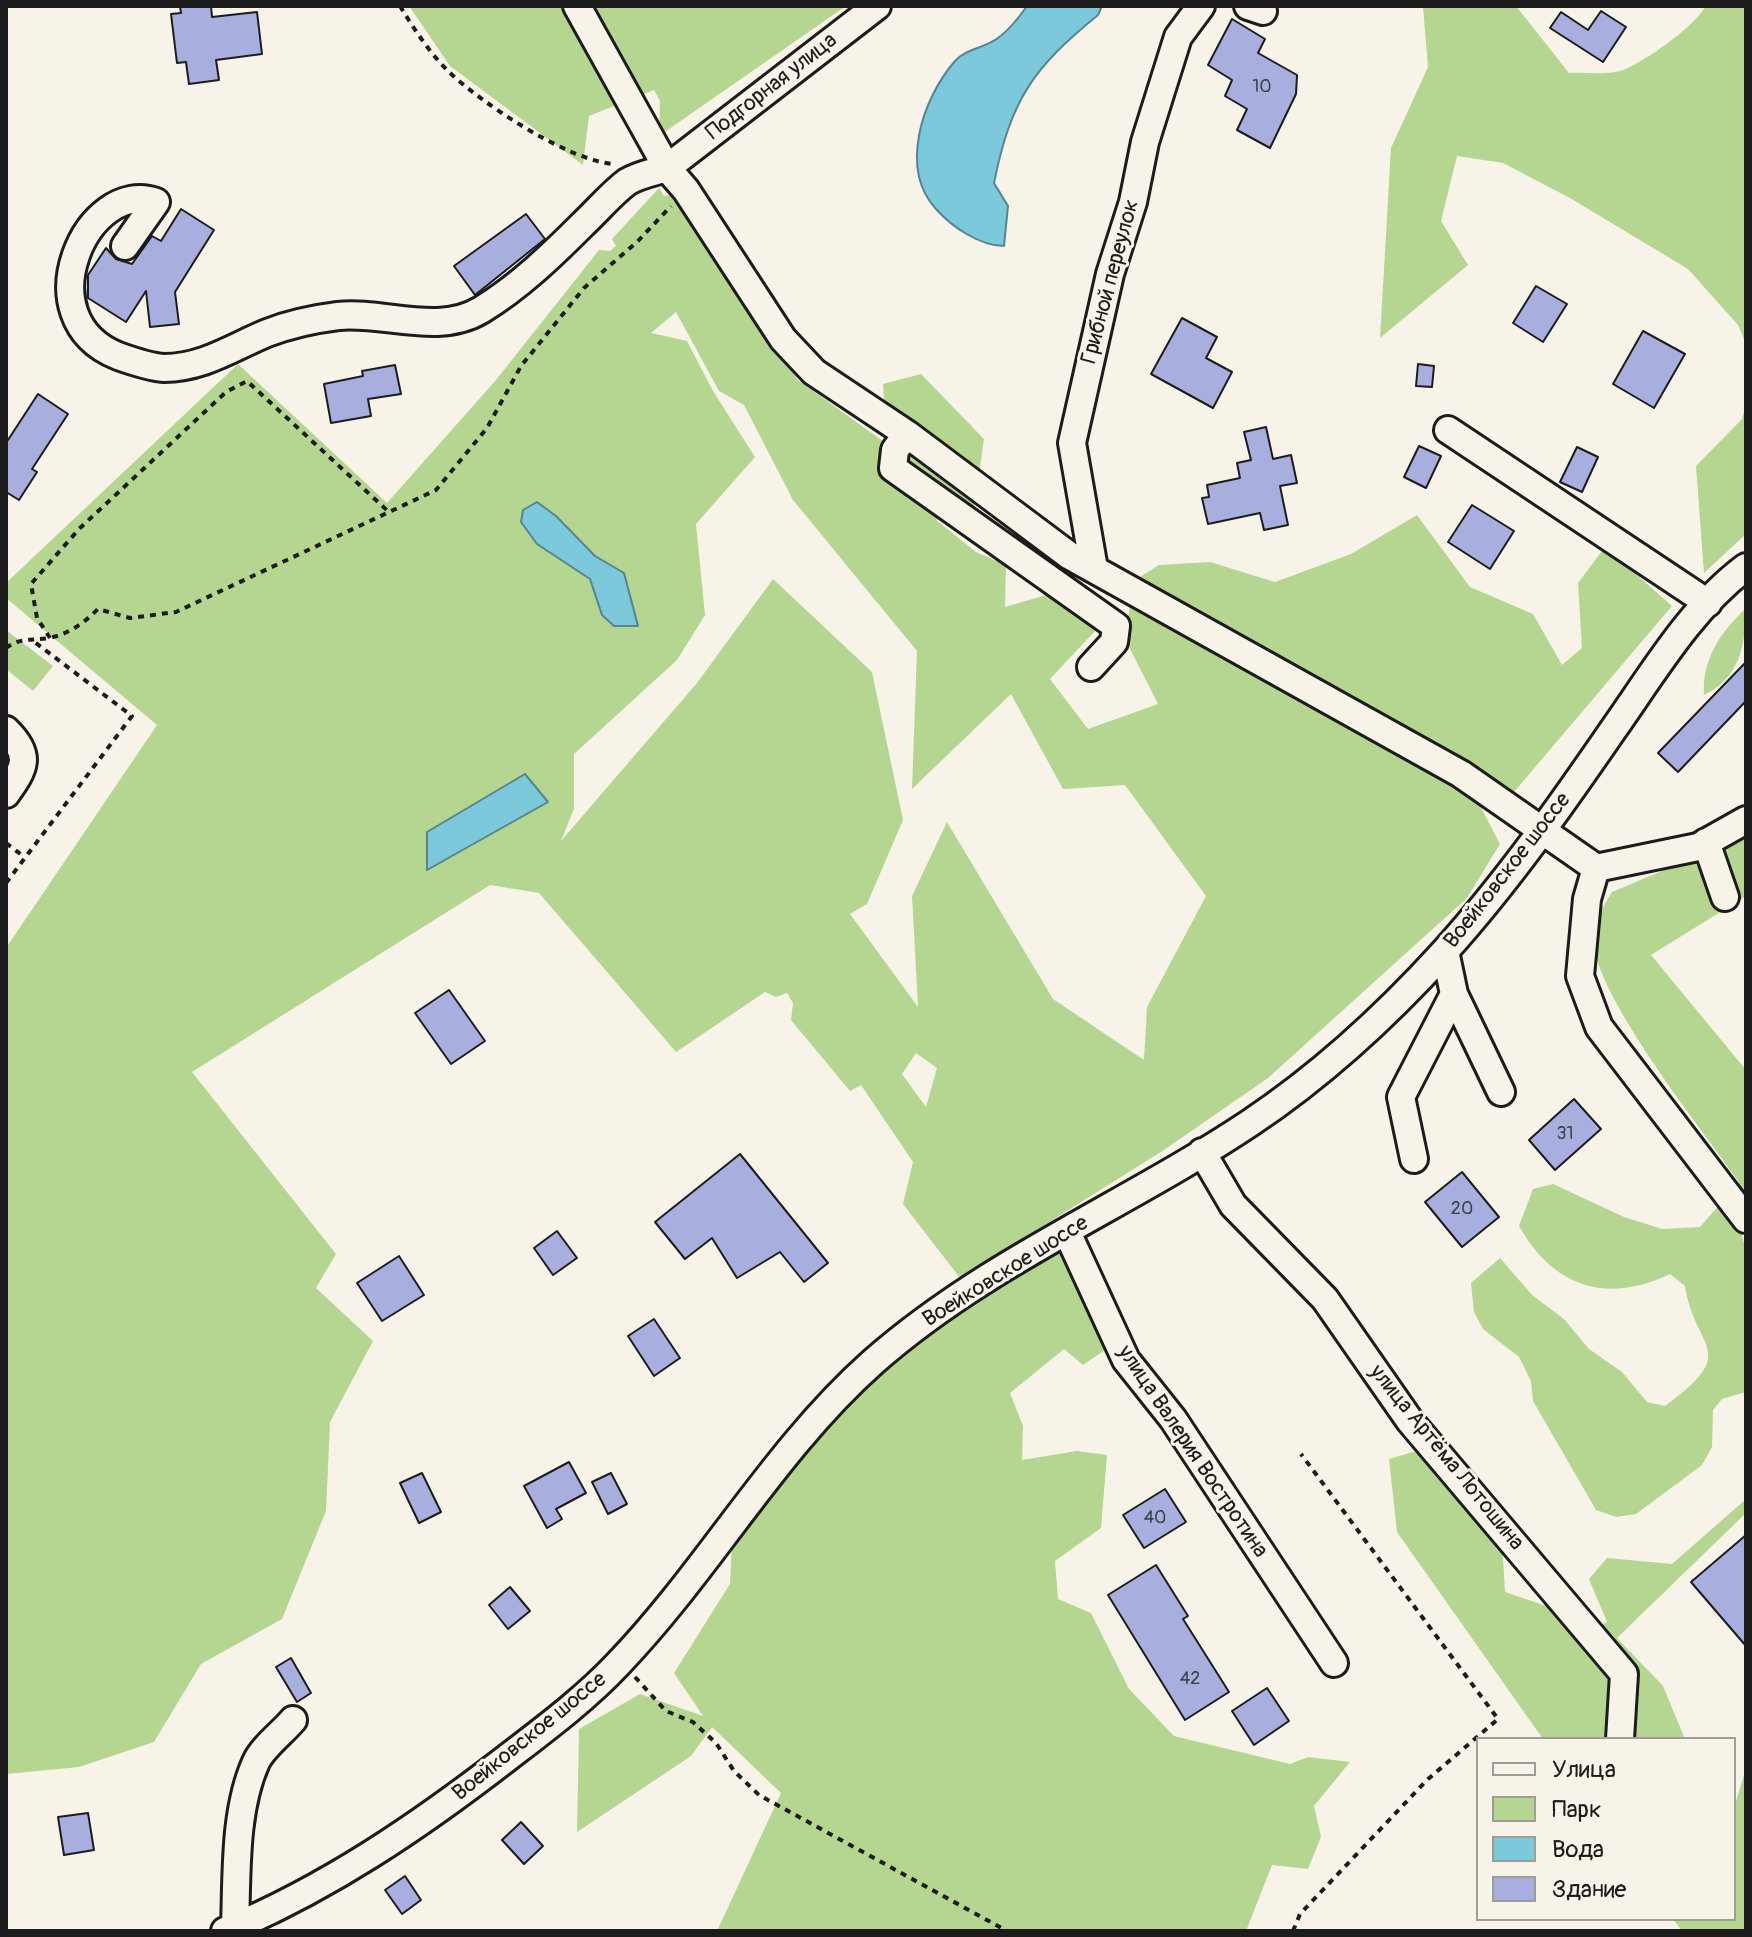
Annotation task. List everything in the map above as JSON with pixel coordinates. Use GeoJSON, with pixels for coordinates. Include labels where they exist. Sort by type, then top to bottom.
{"type":"FeatureCollection","features":[{"type":"Feature","properties":{"kind":"street"},"geometry":{"type":"LineString","coordinates":[[577,6],[667,168],[686,190],[783,339],[814,372],[907,434],[1070,556],[1461,774],[1596,868],[1706,842],[1746,820]]}},
{"type":"Feature","properties":{"kind":"street","name":"Подгорная улица"},"geometry":{"type":"LineString","coordinates":[[125,246],[156,202],[141,197],[127,200],[107,211],[89,232],[73,261],[68,285],[71,311],[101,349],[163,368],[200,363],[266,334],[341,316],[435,322],[464,318],[509,290],[628,181],[667,168],[877,6]]}},
{"type":"Feature","properties":{"kind":"street","name":"Грибной переулок"},"geometry":{"type":"LineString","coordinates":[[1094,569],[1072,443],[1110,274],[1133,202],[1145,142],[1178,37],[1201,6]]}},
{"type":"Feature","properties":{"kind":"street"},"geometry":{"type":"LineString","coordinates":[[1448,430],[1708,603]]}},
{"type":"Feature","properties":{"kind":"street"},"geometry":{"type":"LineString","coordinates":[[907,434],[895,450],[893,468],[1116,626],[1114,642],[1091,667]]}},
{"type":"Feature","properties":{"kind":"street","name":"Воейковское шоссе"},"geometry":{"type":"LineString","coordinates":[[230,1929],[295,1901],[427,1820],[575,1705],[620,1662],[808,1426],[874,1361],[955,1299],[1253,1121],[1340,1055],[1445,951],[1542,833],[1644,686],[1721,586],[1746,567]]}},
{"type":"Feature","properties":{"kind":"street"},"geometry":{"type":"LineString","coordinates":[[6,730],[19,743],[24,759],[21,772],[6,794]]}},
{"type":"Feature","properties":{"kind":"street"},"geometry":{"type":"LineString","coordinates":[[1706,842],[1725,897]]}},
{"type":"Feature","properties":{"kind":"street"},"geometry":{"type":"LineString","coordinates":[[1596,868],[1587,899],[1580,976],[1599,1027],[1746,1219]]}},
{"type":"Feature","properties":{"kind":"street"},"geometry":{"type":"LineString","coordinates":[[1445,951],[1454,994],[1501,1092]]}},
{"type":"Feature","properties":{"kind":"street"},"geometry":{"type":"LineString","coordinates":[[1414,1159],[1401,1097],[1454,994]]}},
{"type":"Feature","properties":{"kind":"street","name":"улица Артёма Лотошина"},"geometry":{"type":"LineString","coordinates":[[1202,1152],[1233,1205],[1325,1299],[1410,1421],[1624,1674],[1620,1737]]}},
{"type":"Feature","properties":{"kind":"street","name":"улица Валерия Востротина"},"geometry":{"type":"LineString","coordinates":[[1067,1232],[1126,1360],[1173,1419],[1334,1663]]}},
{"type":"Feature","properties":{"kind":"street"},"geometry":{"type":"LineString","coordinates":[[230,1929],[244,1801],[257,1760],[293,1720]]}},
{"type":"Feature","properties":{"kind":"path"},"geometry":{"type":"LineString","coordinates":[[400,6],[419,36],[449,72],[547,143],[602,163],[628,165]]}},
{"type":"Feature","properties":{"kind":"path"},"geometry":{"type":"LineString","coordinates":[[6,648],[18,639],[50,638],[80,626],[98,609],[130,618],[176,612],[391,514],[436,490],[487,428],[521,366],[584,288],[638,241],[686,190]]}},
{"type":"Feature","properties":{"kind":"path"},"geometry":{"type":"LineString","coordinates":[[50,638],[37,618],[31,584],[79,529],[226,392],[247,381],[391,514]]}},
{"type":"Feature","properties":{"kind":"path"},"geometry":{"type":"LineString","coordinates":[[6,883],[132,716],[30,639]]}},
{"type":"Feature","properties":{"kind":"path"},"geometry":{"type":"LineString","coordinates":[[40,656],[45,650]]}},
{"type":"Feature","properties":{"kind":"path"},"geometry":{"type":"LineString","coordinates":[[6,843],[24,856]]}},
{"type":"Feature","properties":{"kind":"path"},"geometry":{"type":"LineString","coordinates":[[1301,1454],[1498,1719],[1477,1737]]}},
{"type":"Feature","properties":{"kind":"path"},"geometry":{"type":"LineString","coordinates":[[620,1662],[666,1711],[693,1722],[716,1743],[734,1771],[759,1795],[1007,1931]]}},
{"type":"Feature","properties":{"kind":"path"},"geometry":{"type":"LineString","coordinates":[[1293,1931],[1300,1914],[1427,1780],[1476,1738]]}},
{"type":"Feature","properties":{"kind":"green space"},"geometry":{"type":"Polygon","coordinates":[[[409,6],[846,6],[659,136],[660,101],[654,90],[589,116],[583,165],[450,66],[409,6]]]}},
{"type":"Feature","properties":{"kind":"green space"},"geometry":{"type":"Polygon","coordinates":[[[1423,6],[1516,6],[1569,73],[1601,73],[1629,68],[1654,53],[1692,23],[1705,6],[1746,6],[1746,344],[1738,325],[1688,269],[1570,198],[1503,163],[1457,156],[1441,221],[1468,265],[1380,338],[1391,148],[1428,67],[1423,6]]]}},
{"type":"Feature","properties":{"kind":"green space"},"geometry":{"type":"Polygon","coordinates":[[[659,188],[664,196],[673,195],[798,380],[887,444],[906,448],[886,429],[883,384],[921,374],[984,439],[974,510],[936,520],[976,552],[1006,565],[1005,607],[1053,593],[1096,630],[1050,679],[1088,729],[1158,704],[1126,641],[1132,582],[1159,565],[1210,562],[1275,582],[1351,554],[1417,515],[1470,587],[1533,614],[1562,665],[1582,648],[1578,583],[1605,547],[1672,606],[1514,792],[1476,798],[1500,844],[1467,898],[1268,1078],[1164,1150],[960,1278],[903,1204],[913,1162],[861,1085],[850,1091],[791,1020],[793,1003],[787,993],[776,997],[765,992],[676,1052],[539,893],[490,885],[192,1072],[336,1254],[316,1288],[373,1341],[330,1422],[326,1511],[282,1619],[201,1664],[154,1742],[79,1767],[6,1774],[6,948],[157,725],[6,598],[6,583],[238,364],[387,503],[496,380],[599,250],[610,251],[616,246],[612,239],[659,188]],[[676,312],[651,333],[687,341],[713,391],[755,457],[696,524],[705,615],[677,660],[574,754],[574,809],[561,841],[697,683],[773,579],[872,672],[903,820],[867,904],[850,914],[918,1007],[912,896],[947,822],[1053,999],[1144,1060],[1147,1007],[1206,896],[1125,785],[1063,789],[1011,694],[912,789],[917,651],[793,500],[744,405],[719,391],[676,312]],[[556,516],[577,569],[590,579],[602,615],[614,626],[612,565],[595,556],[556,516]],[[524,774],[427,832],[427,869],[547,802],[524,774]],[[916,1053],[902,1074],[926,1107],[937,1068],[916,1053]]]}},
{"type":"Feature","properties":{"kind":"green space"},"geometry":{"type":"Polygon","coordinates":[[[1746,404],[1746,534],[1704,573],[1696,466],[1742,419],[1746,404]]]}},
{"type":"Feature","properties":{"kind":"green space"},"geometry":{"type":"Polygon","coordinates":[[[1746,608],[1742,648],[1733,670],[1716,688],[1704,695],[1706,670],[1714,647],[1746,608]]]}},
{"type":"Feature","properties":{"kind":"green space"},"geometry":{"type":"Polygon","coordinates":[[[6,630],[53,666],[33,691],[6,669],[6,630]]]}},
{"type":"Feature","properties":{"kind":"green space"},"geometry":{"type":"Polygon","coordinates":[[[1746,832],[1746,896],[1651,955],[1746,1070],[1746,1193],[1742,1237],[1746,1248],[1746,1392],[1722,1399],[1713,1410],[1712,1447],[1702,1465],[1636,1514],[1617,1517],[1596,1510],[1533,1401],[1531,1381],[1519,1357],[1483,1329],[1474,1312],[1471,1283],[1500,1258],[1532,1295],[1564,1319],[1589,1349],[1622,1372],[1647,1402],[1665,1406],[1702,1373],[1708,1361],[1708,1349],[1690,1308],[1685,1286],[1670,1274],[1625,1288],[1584,1284],[1548,1264],[1519,1226],[1533,1189],[1553,1184],[1624,1217],[1662,1229],[1700,1227],[1739,1182],[1631,1029],[1599,966],[1594,936],[1599,916],[1612,892],[1712,850],[1746,832]]]}},
{"type":"Feature","properties":{"kind":"green space"},"geometry":{"type":"Polygon","coordinates":[[[1052,1253],[1070,1253],[1105,1350],[1083,1365],[1064,1349],[1010,1393],[1023,1426],[1022,1460],[1077,1451],[1107,1455],[1101,1528],[1055,1561],[1058,1599],[1091,1613],[1129,1689],[1174,1736],[1290,1764],[1308,1757],[1350,1762],[1314,1806],[1321,1837],[1308,1869],[1272,1865],[1246,1931],[717,1931],[781,1793],[712,1727],[691,1756],[577,1832],[579,1729],[640,1694],[703,1716],[674,1673],[730,1584],[732,1544],[805,1447],[923,1332],[1052,1253]]]}},
{"type":"Feature","properties":{"kind":"green space"},"geometry":{"type":"Polygon","coordinates":[[[1431,1447],[1502,1540],[1505,1592],[1549,1607],[1576,1636],[1607,1622],[1589,1579],[1607,1558],[1672,1564],[1746,1499],[1746,1513],[1617,1638],[1663,1686],[1684,1737],[1542,1737],[1397,1532],[1389,1459],[1431,1447]]]}},
{"type":"Feature","properties":{"kind":"green space"},"geometry":{"type":"Polygon","coordinates":[[[1746,1768],[1746,1931],[1682,1931],[1674,1921],[1736,1921],[1736,1801],[1746,1768]]]}},
{"type":"Feature","properties":{"kind":"water"},"geometry":{"type":"Polygon","coordinates":[[[1027,6],[1102,6],[1098,15],[1041,69],[1017,107],[994,183],[1008,206],[1004,246],[995,245],[958,229],[936,209],[925,193],[917,155],[919,134],[933,95],[955,61],[998,38],[1027,6]]]}},
{"type":"Feature","properties":{"kind":"water"},"geometry":{"type":"Polygon","coordinates":[[[537,502],[556,516],[595,556],[624,573],[638,626],[614,626],[602,615],[590,579],[537,544],[521,522],[523,510],[537,502]]]}},
{"type":"Feature","properties":{"kind":"water"},"geometry":{"type":"Polygon","coordinates":[[[525,774],[548,802],[427,870],[427,832],[525,774]]]}},
{"type":"Feature","properties":{"kind":"building"},"geometry":{"type":"Polygon","coordinates":[[[180,6],[211,6],[212,17],[257,12],[262,54],[216,60],[219,80],[189,84],[186,62],[177,63],[171,14],[181,13],[180,6]]]}},
{"type":"Feature","properties":{"kind":"building"},"geometry":{"type":"Polygon","coordinates":[[[1601,11],[1626,27],[1603,62],[1550,28],[1561,12],[1588,30],[1601,11]]]}},
{"type":"Feature","properties":{"kind":"building"},"geometry":{"type":"Polygon","coordinates":[[[1232,19],[1265,39],[1258,53],[1297,75],[1296,94],[1270,148],[1237,130],[1247,109],[1225,96],[1232,80],[1208,65],[1232,19]]]}},
{"type":"Feature","properties":{"kind":"building"},"geometry":{"type":"Polygon","coordinates":[[[181,209],[214,230],[175,292],[179,324],[150,327],[146,291],[126,322],[88,298],[88,275],[106,248],[116,259],[132,264],[152,236],[161,241],[181,209]]]}},
{"type":"Feature","properties":{"kind":"building"},"geometry":{"type":"Polygon","coordinates":[[[526,214],[545,239],[475,295],[454,266],[526,214]]]}},
{"type":"Feature","properties":{"kind":"building"},"geometry":{"type":"Polygon","coordinates":[[[1536,286],[1567,304],[1543,342],[1513,323],[1536,286]]]}},
{"type":"Feature","properties":{"kind":"building"},"geometry":{"type":"Polygon","coordinates":[[[1182,318],[1217,337],[1206,358],[1232,372],[1213,408],[1151,374],[1182,318]]]}},
{"type":"Feature","properties":{"kind":"building"},"geometry":{"type":"Polygon","coordinates":[[[1643,331],[1685,354],[1654,408],[1613,384],[1643,331]]]}},
{"type":"Feature","properties":{"kind":"building"},"geometry":{"type":"Polygon","coordinates":[[[1418,364],[1434,366],[1432,387],[1416,386],[1418,364]]]}},
{"type":"Feature","properties":{"kind":"building"},"geometry":{"type":"Polygon","coordinates":[[[395,365],[401,394],[368,399],[371,416],[331,423],[324,384],[363,376],[362,371],[395,365]]]}},
{"type":"Feature","properties":{"kind":"building"},"geometry":{"type":"Polygon","coordinates":[[[38,394],[68,414],[32,469],[37,472],[19,500],[6,492],[6,443],[38,394]]]}},
{"type":"Feature","properties":{"kind":"building"},"geometry":{"type":"Polygon","coordinates":[[[1266,427],[1273,459],[1291,455],[1297,483],[1280,486],[1288,525],[1264,530],[1260,513],[1208,524],[1202,498],[1209,497],[1207,485],[1240,478],[1237,463],[1251,460],[1244,432],[1266,427]]]}},
{"type":"Feature","properties":{"kind":"building"},"geometry":{"type":"Polygon","coordinates":[[[1419,446],[1441,456],[1426,488],[1404,477],[1419,446]]]}},
{"type":"Feature","properties":{"kind":"building"},"geometry":{"type":"Polygon","coordinates":[[[1577,447],[1598,457],[1582,492],[1560,482],[1577,447]]]}},
{"type":"Feature","properties":{"kind":"building"},"geometry":{"type":"Polygon","coordinates":[[[1472,505],[1514,531],[1490,569],[1448,542],[1472,505]]]}},
{"type":"Feature","properties":{"kind":"building"},"geometry":{"type":"Polygon","coordinates":[[[1746,662],[1746,701],[1678,772],[1658,753],[1746,662]]]}},
{"type":"Feature","properties":{"kind":"building"},"geometry":{"type":"Polygon","coordinates":[[[449,990],[485,1041],[451,1064],[415,1013],[449,990]]]}},
{"type":"Feature","properties":{"kind":"building"},"geometry":{"type":"Polygon","coordinates":[[[1574,1099],[1601,1129],[1555,1170],[1529,1140],[1574,1099]]]}},
{"type":"Feature","properties":{"kind":"building"},"geometry":{"type":"Polygon","coordinates":[[[740,1154],[828,1263],[804,1282],[780,1252],[737,1278],[712,1238],[685,1259],[655,1222],[740,1154]]]}},
{"type":"Feature","properties":{"kind":"building"},"geometry":{"type":"Polygon","coordinates":[[[1462,1172],[1499,1217],[1462,1247],[1425,1202],[1462,1172]]]}},
{"type":"Feature","properties":{"kind":"building"},"geometry":{"type":"Polygon","coordinates":[[[557,1231],[577,1258],[553,1275],[534,1248],[557,1231]]]}},
{"type":"Feature","properties":{"kind":"building"},"geometry":{"type":"Polygon","coordinates":[[[399,1256],[424,1295],[382,1321],[357,1283],[399,1256]]]}},
{"type":"Feature","properties":{"kind":"building"},"geometry":{"type":"Polygon","coordinates":[[[654,1319],[680,1358],[654,1376],[628,1336],[654,1319]]]}},
{"type":"Feature","properties":{"kind":"building"},"geometry":{"type":"Polygon","coordinates":[[[569,1462],[586,1493],[556,1509],[562,1519],[547,1528],[524,1486],[569,1462]]]}},
{"type":"Feature","properties":{"kind":"building"},"geometry":{"type":"Polygon","coordinates":[[[422,1473],[441,1512],[419,1523],[400,1483],[422,1473]]]}},
{"type":"Feature","properties":{"kind":"building"},"geometry":{"type":"Polygon","coordinates":[[[611,1473],[627,1504],[608,1514],[592,1482],[611,1473]]]}},
{"type":"Feature","properties":{"kind":"building"},"geometry":{"type":"Polygon","coordinates":[[[1165,1489],[1186,1522],[1144,1548],[1123,1515],[1165,1489]]]}},
{"type":"Feature","properties":{"kind":"building"},"geometry":{"type":"Polygon","coordinates":[[[1746,1535],[1746,1646],[1691,1582],[1746,1535]]]}},
{"type":"Feature","properties":{"kind":"building"},"geometry":{"type":"Polygon","coordinates":[[[1156,1565],[1188,1616],[1183,1619],[1229,1692],[1185,1720],[1108,1595],[1156,1565]]]}},
{"type":"Feature","properties":{"kind":"building"},"geometry":{"type":"Polygon","coordinates":[[[510,1587],[530,1611],[508,1629],[489,1605],[510,1587]]]}},
{"type":"Feature","properties":{"kind":"building"},"geometry":{"type":"Polygon","coordinates":[[[291,1658],[311,1693],[297,1702],[276,1667],[291,1658]]]}},
{"type":"Feature","properties":{"kind":"building"},"geometry":{"type":"Polygon","coordinates":[[[1267,1688],[1289,1721],[1254,1745],[1232,1711],[1267,1688]]]}},
{"type":"Feature","properties":{"kind":"building"},"geometry":{"type":"Polygon","coordinates":[[[88,1813],[94,1850],[64,1855],[58,1817],[88,1813]]]}},
{"type":"Feature","properties":{"kind":"building"},"geometry":{"type":"Polygon","coordinates":[[[521,1822],[543,1846],[524,1864],[502,1840],[521,1822]]]}},
{"type":"Feature","properties":{"kind":"building"},"geometry":{"type":"Polygon","coordinates":[[[405,1876],[421,1900],[402,1914],[385,1890],[405,1876]]]}}]}
